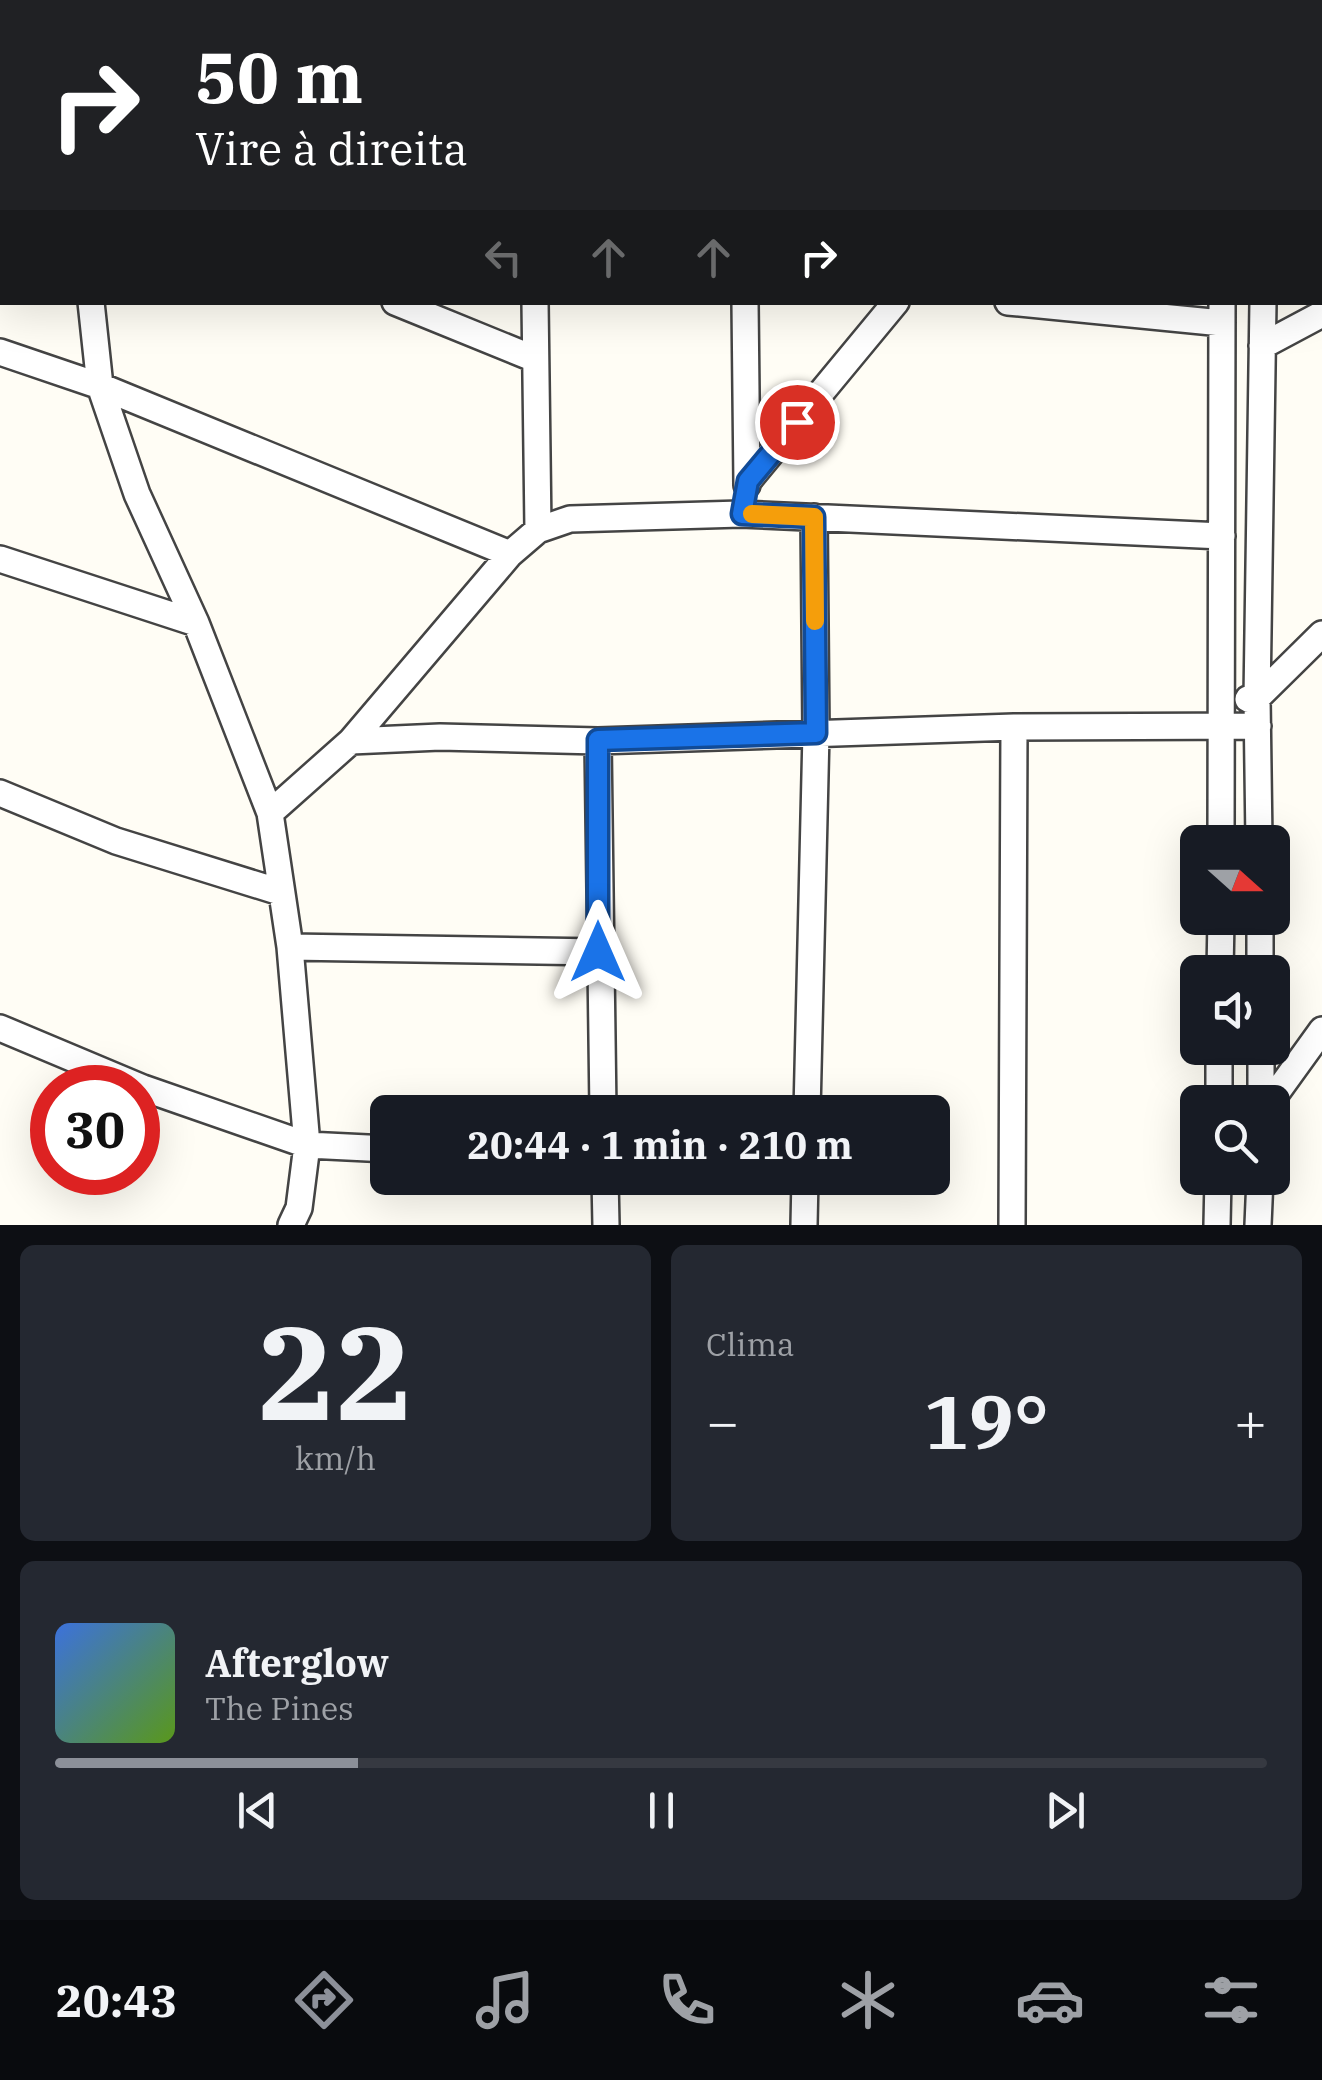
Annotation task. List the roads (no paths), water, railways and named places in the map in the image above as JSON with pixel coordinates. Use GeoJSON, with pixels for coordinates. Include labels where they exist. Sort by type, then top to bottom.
{"type":"FeatureCollection","features":[{"type":"Feature","properties":{"kind":"street"},"geometry":{"type":"LineString","coordinates":[[90,305],[100,386],[137,494],[196,623],[270,813],[290,947],[307,1145],[299,1208],[290,1225]]}},
{"type":"Feature","properties":{"kind":"street"},"geometry":{"type":"LineString","coordinates":[[402,305],[534,360]]}},
{"type":"Feature","properties":{"kind":"street"},"geometry":{"type":"LineString","coordinates":[[535,305],[538,530]]}},
{"type":"Feature","properties":{"kind":"street"},"geometry":{"type":"LineString","coordinates":[[742,514],[748,481],[745,305]]}},
{"type":"Feature","properties":{"kind":"street"},"geometry":{"type":"LineString","coordinates":[[748,481],[894,305]]}},
{"type":"Feature","properties":{"kind":"street"},"geometry":{"type":"LineString","coordinates":[[1066,305],[1222,313],[1221,825]]}},
{"type":"Feature","properties":{"kind":"street"},"geometry":{"type":"LineString","coordinates":[[1259,825],[1263,305]]}},
{"type":"Feature","properties":{"kind":"street"},"geometry":{"type":"LineString","coordinates":[[1262,346],[1322,314]]}},
{"type":"Feature","properties":{"kind":"street"},"geometry":{"type":"LineString","coordinates":[[0,352],[100,386],[510,554]]}},
{"type":"Feature","properties":{"kind":"street"},"geometry":{"type":"LineString","coordinates":[[270,813],[351,742],[510,554],[538,530],[570,519],[742,514],[1222,536]]}},
{"type":"Feature","properties":{"kind":"street"},"geometry":{"type":"LineString","coordinates":[[807,1095],[816,733],[814,517]]}},
{"type":"Feature","properties":{"kind":"street"},"geometry":{"type":"LineString","coordinates":[[0,559],[196,623]]}},
{"type":"Feature","properties":{"kind":"street"},"geometry":{"type":"LineString","coordinates":[[1222,702],[1258,698],[1322,634]]}},
{"type":"Feature","properties":{"kind":"street"},"geometry":{"type":"LineString","coordinates":[[351,742],[440,737],[598,740],[1014,728],[1258,726]]}},
{"type":"Feature","properties":{"kind":"street"},"geometry":{"type":"LineString","coordinates":[[1012,1225],[1014,728]]}},
{"type":"Feature","properties":{"kind":"street"},"geometry":{"type":"LineString","coordinates":[[598,740],[602,1095]]}},
{"type":"Feature","properties":{"kind":"street"},"geometry":{"type":"LineString","coordinates":[[0,793],[116,842],[280,892]]}},
{"type":"Feature","properties":{"kind":"street"},"geometry":{"type":"LineString","coordinates":[[290,947],[598,952]]}},
{"type":"Feature","properties":{"kind":"street"},"geometry":{"type":"LineString","coordinates":[[0,1028],[144,1088],[307,1145],[370,1148]]}},
{"type":"Feature","properties":{"kind":"street"},"geometry":{"type":"LineString","coordinates":[[1282,1085],[1322,1030]]}},
{"type":"Feature","properties":{"kind":"street"},"geometry":{"type":"LineString","coordinates":[[605,1195],[606,1225]]}},
{"type":"Feature","properties":{"kind":"street"},"geometry":{"type":"LineString","coordinates":[[804,1225],[805,1195]]}},
{"type":"Feature","properties":{"kind":"street"},"geometry":{"type":"LineString","coordinates":[[1218,1195],[1218,1225]]}},
{"type":"Feature","properties":{"kind":"street"},"geometry":{"type":"LineString","coordinates":[[1258,1225],[1259,1195]]}}]}
